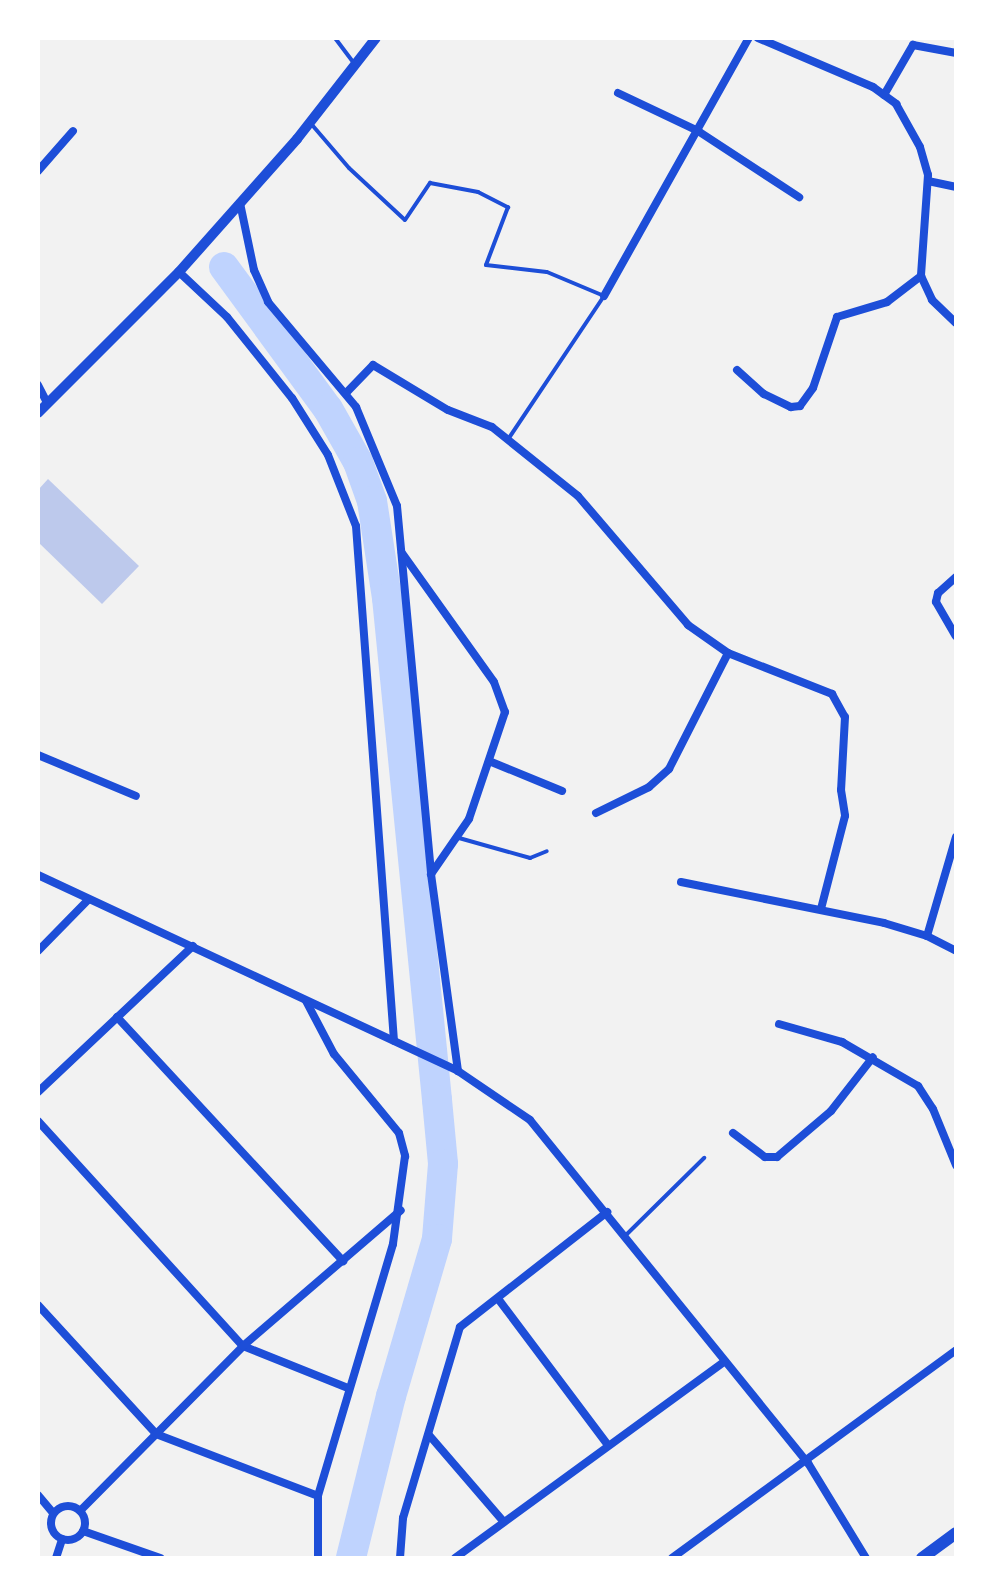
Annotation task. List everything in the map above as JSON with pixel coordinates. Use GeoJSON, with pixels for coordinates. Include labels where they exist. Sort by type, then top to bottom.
{"type":"FeatureCollection","features":[{"type":"Feature","properties":{"kind":"main road"},"geometry":{"type":"LineString","coordinates":[[922,1558],[956,1533]]}},
{"type":"Feature","properties":{"kind":"street"},"geometry":{"type":"LineString","coordinates":[[38,413],[179,272],[310,123],[376,38]]}},
{"type":"Feature","properties":{"kind":"street"},"geometry":{"type":"LineString","coordinates":[[604,296],[750,38]]}},
{"type":"Feature","properties":{"kind":"street"},"geometry":{"type":"LineString","coordinates":[[758,38],[884,96],[909,124],[928,181],[920,276],[932,300],[956,322]]}},
{"type":"Feature","properties":{"kind":"street"},"geometry":{"type":"LineString","coordinates":[[884,96],[913,45],[956,54]]}},
{"type":"Feature","properties":{"kind":"street"},"geometry":{"type":"LineString","coordinates":[[618,93],[698,130],[800,197]]}},
{"type":"Feature","properties":{"kind":"street"},"geometry":{"type":"LineString","coordinates":[[38,171],[73,131]]}},
{"type":"Feature","properties":{"kind":"street"},"geometry":{"type":"LineString","coordinates":[[928,181],[956,186]]}},
{"type":"Feature","properties":{"kind":"street"},"geometry":{"type":"LineString","coordinates":[[240,202],[254,270],[268,302],[346,394],[370,435],[397,506],[430,874],[458,1071]]}},
{"type":"Feature","properties":{"kind":"street"},"geometry":{"type":"LineString","coordinates":[[179,272],[227,318],[292,398],[328,455],[356,526],[394,1041]]}},
{"type":"Feature","properties":{"kind":"street"},"geometry":{"type":"LineString","coordinates":[[737,370],[764,394],[791,407],[800,406],[813,388],[836,317],[886,302],[920,276]]}},
{"type":"Feature","properties":{"kind":"street"},"geometry":{"type":"LineString","coordinates":[[346,394],[374,365],[448,410],[508,438],[608,526],[688,624],[728,652],[832,694],[845,718],[844,833],[821,909]]}},
{"type":"Feature","properties":{"kind":"street"},"geometry":{"type":"LineString","coordinates":[[38,385],[46,403]]}},
{"type":"Feature","properties":{"kind":"street"},"geometry":{"type":"LineString","coordinates":[[402,552],[502,699],[503,725],[469,819],[430,874]]}},
{"type":"Feature","properties":{"kind":"street"},"geometry":{"type":"LineString","coordinates":[[956,577],[938,593],[936,602],[956,636]]}},
{"type":"Feature","properties":{"kind":"street"},"geometry":{"type":"LineString","coordinates":[[596,813],[648,786],[668,769],[728,652]]}},
{"type":"Feature","properties":{"kind":"street"},"geometry":{"type":"LineString","coordinates":[[38,756],[136,796]]}},
{"type":"Feature","properties":{"kind":"street"},"geometry":{"type":"LineString","coordinates":[[489,761],[562,791]]}},
{"type":"Feature","properties":{"kind":"street"},"geometry":{"type":"LineString","coordinates":[[927,936],[956,837]]}},
{"type":"Feature","properties":{"kind":"street"},"geometry":{"type":"LineString","coordinates":[[38,875],[458,1071],[530,1120],[808,1462],[866,1558]]}},
{"type":"Feature","properties":{"kind":"street"},"geometry":{"type":"LineString","coordinates":[[682,882],[821,909],[927,936],[956,950]]}},
{"type":"Feature","properties":{"kind":"street"},"geometry":{"type":"LineString","coordinates":[[38,951],[87,901]]}},
{"type":"Feature","properties":{"kind":"street"},"geometry":{"type":"LineString","coordinates":[[38,1092],[193,946]]}},
{"type":"Feature","properties":{"kind":"street"},"geometry":{"type":"LineString","coordinates":[[306,1000],[334,1054],[399,1133],[406,1156],[400,1210],[318,1496],[318,1558]]}},
{"type":"Feature","properties":{"kind":"street"},"geometry":{"type":"LineString","coordinates":[[117,1017],[343,1261]]}},
{"type":"Feature","properties":{"kind":"street"},"geometry":{"type":"LineString","coordinates":[[779,1024],[873,1057],[926,1095],[956,1165]]}},
{"type":"Feature","properties":{"kind":"street"},"geometry":{"type":"LineString","coordinates":[[733,1134],[766,1157],[777,1157],[831,1111],[873,1057]]}},
{"type":"Feature","properties":{"kind":"street"},"geometry":{"type":"LineString","coordinates":[[38,1121],[243,1346],[348,1388]]}},
{"type":"Feature","properties":{"kind":"street"},"geometry":{"type":"LineString","coordinates":[[80,1510],[243,1346],[400,1210]]}},
{"type":"Feature","properties":{"kind":"street"},"geometry":{"type":"LineString","coordinates":[[400,1558],[403,1518],[460,1327],[607,1212]]}},
{"type":"Feature","properties":{"kind":"street"},"geometry":{"type":"LineString","coordinates":[[499,1300],[608,1446]]}},
{"type":"Feature","properties":{"kind":"street"},"geometry":{"type":"LineString","coordinates":[[38,1305],[156,1434],[318,1496]]}},
{"type":"Feature","properties":{"kind":"street"},"geometry":{"type":"LineString","coordinates":[[672,1558],[956,1350]]}},
{"type":"Feature","properties":{"kind":"street"},"geometry":{"type":"LineString","coordinates":[[456,1558],[725,1361]]}},
{"type":"Feature","properties":{"kind":"street"},"geometry":{"type":"LineString","coordinates":[[429,1435],[504,1521]]}},
{"type":"Feature","properties":{"kind":"street"},"geometry":{"type":"LineString","coordinates":[[38,1495],[52,1515],[52,1530],[62,1540],[72,1540],[84,1531]]}},
{"type":"Feature","properties":{"kind":"street"},"geometry":{"type":"LineString","coordinates":[[38,1512],[52,1515],[70,1505],[80,1510]]}},
{"type":"Feature","properties":{"kind":"street"},"geometry":{"type":"LineString","coordinates":[[80,1510],[84,1531]]}},
{"type":"Feature","properties":{"kind":"street"},"geometry":{"type":"LineString","coordinates":[[84,1531],[160,1558]]}},
{"type":"Feature","properties":{"kind":"street"},"geometry":{"type":"LineString","coordinates":[[56,1558],[62,1540]]}},
{"type":"Feature","properties":{"kind":"lane"},"geometry":{"type":"LineString","coordinates":[[335,38],[355,64]]}},
{"type":"Feature","properties":{"kind":"lane"},"geometry":{"type":"LineString","coordinates":[[310,123],[349,168],[405,220],[430,183],[478,192],[508,207],[486,265],[547,272],[604,296],[508,438]]}},
{"type":"Feature","properties":{"kind":"lane"},"geometry":{"type":"LineString","coordinates":[[454,837],[530,858],[547,851]]}},
{"type":"Feature","properties":{"kind":"lane"},"geometry":{"type":"LineString","coordinates":[[626,1235],[704,1158]]}},
{"type":"Feature","properties":{"kind":"building"},"geometry":{"type":"Polygon","coordinates":[[[48,479],[139,566],[102,604],[38,542],[38,490],[48,479]]]}},
{"type":"Feature","properties":{"kind":"waterway"},"geometry":{"type":"LineString","coordinates":[[224,267],[328,409],[358,462],[372,501],[387,598],[437,1100],[443,1164],[437,1239],[391,1396],[351,1558]]}}]}
